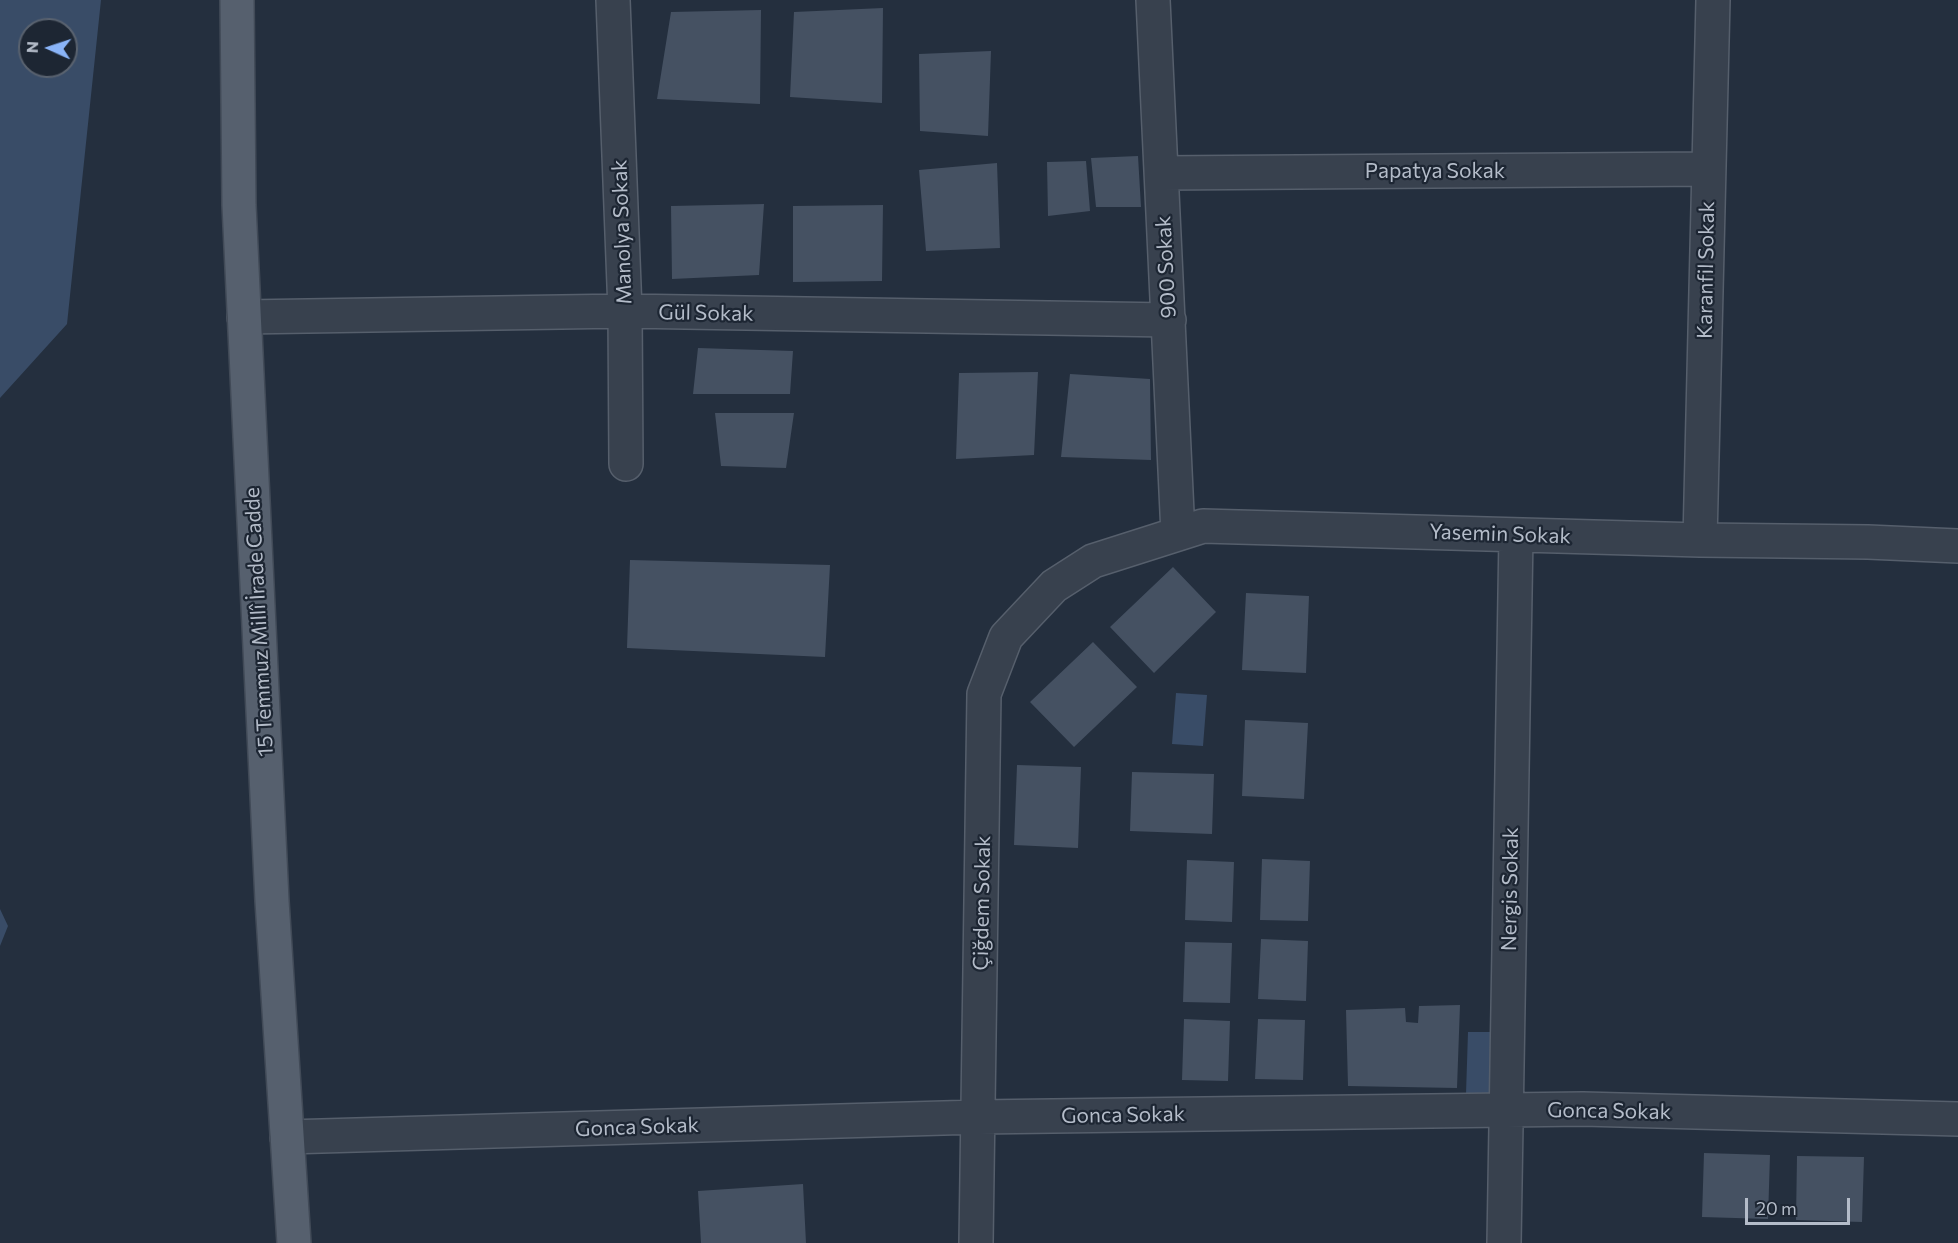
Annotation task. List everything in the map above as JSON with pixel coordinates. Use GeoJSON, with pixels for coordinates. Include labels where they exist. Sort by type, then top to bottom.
{"type":"FeatureCollection","features":[{"type":"Feature","properties":{"kind":"main road","name":"15 Temmuz Millî İrade Cadde"},"geometry":{"type":"LineString","coordinates":[[237,0],[239,205],[244,317],[272,901],[294,1243]]}},
{"type":"Feature","properties":{"kind":"street","name":"Manolya Sokak"},"geometry":{"type":"LineString","coordinates":[[613,0],[625,312],[626,464]]}},
{"type":"Feature","properties":{"kind":"street","name":"900 Sokak"},"geometry":{"type":"LineString","coordinates":[[1153,0],[1178,534]]}},
{"type":"Feature","properties":{"kind":"street","name":"Karanfil Sokak"},"geometry":{"type":"LineString","coordinates":[[1700,540],[1713,0]]}},
{"type":"Feature","properties":{"kind":"street","name":"Papatya Sokak"},"geometry":{"type":"LineString","coordinates":[[1162,172],[1708,169]]}},
{"type":"Feature","properties":{"kind":"street","name":"Gül Sokak"},"geometry":{"type":"LineString","coordinates":[[244,317],[625,312],[1169,320]]}},
{"type":"Feature","properties":{"kind":"street","name":"Yasemin Sokak"},"geometry":{"type":"LineString","coordinates":[[1054,586],[1093,561],[1203,526],[1958,546]]}},
{"type":"Feature","properties":{"kind":"street","name":"Nergis Sokak"},"geometry":{"type":"LineString","coordinates":[[1504,1243],[1516,535]]}},
{"type":"Feature","properties":{"kind":"street","name":"Çiğdem Sokak"},"geometry":{"type":"LineString","coordinates":[[976,1243],[984,694],[1006,637],[1054,586]]}},
{"type":"Feature","properties":{"kind":"street","name":"Gonca Sokak"},"geometry":{"type":"LineString","coordinates":[[287,1137],[978,1117],[1583,1109],[1958,1119]]}},
{"type":"Feature","properties":{"kind":"water"},"geometry":{"type":"Polygon","coordinates":[[[0,0],[101,0],[67,324],[0,398],[0,0]]]}},
{"type":"Feature","properties":{"kind":"water"},"geometry":{"type":"Polygon","coordinates":[[[1176,693],[1207,695],[1203,746],[1172,744],[1176,693]]]}},
{"type":"Feature","properties":{"kind":"water"},"geometry":{"type":"Polygon","coordinates":[[[0,909],[8,926],[0,946],[0,909]]]}},
{"type":"Feature","properties":{"kind":"water"},"geometry":{"type":"Polygon","coordinates":[[[1468,1032],[1494,1032],[1491,1094],[1466,1094],[1468,1032]]]}},
{"type":"Feature","properties":{"kind":"building"},"geometry":{"type":"Polygon","coordinates":[[[883,8],[882,103],[790,97],[794,12],[883,8]]]}},
{"type":"Feature","properties":{"kind":"building"},"geometry":{"type":"Polygon","coordinates":[[[761,10],[760,104],[657,99],[671,12],[761,10]]]}},
{"type":"Feature","properties":{"kind":"building"},"geometry":{"type":"Polygon","coordinates":[[[991,51],[988,136],[920,131],[919,54],[991,51]]]}},
{"type":"Feature","properties":{"kind":"building"},"geometry":{"type":"Polygon","coordinates":[[[1138,156],[1141,207],[1096,207],[1091,158],[1138,156]]]}},
{"type":"Feature","properties":{"kind":"building"},"geometry":{"type":"Polygon","coordinates":[[[1086,161],[1090,211],[1048,216],[1047,162],[1086,161]]]}},
{"type":"Feature","properties":{"kind":"building"},"geometry":{"type":"Polygon","coordinates":[[[997,163],[1000,248],[926,251],[919,170],[997,163]]]}},
{"type":"Feature","properties":{"kind":"building"},"geometry":{"type":"Polygon","coordinates":[[[764,204],[759,275],[672,279],[671,206],[764,204]]]}},
{"type":"Feature","properties":{"kind":"building"},"geometry":{"type":"Polygon","coordinates":[[[883,205],[882,281],[793,282],[793,206],[883,205]]]}},
{"type":"Feature","properties":{"kind":"building"},"geometry":{"type":"Polygon","coordinates":[[[698,348],[793,351],[790,394],[693,394],[698,348]]]}},
{"type":"Feature","properties":{"kind":"building"},"geometry":{"type":"Polygon","coordinates":[[[1038,372],[1034,455],[956,459],[959,373],[1038,372]]]}},
{"type":"Feature","properties":{"kind":"building"},"geometry":{"type":"Polygon","coordinates":[[[1070,374],[1150,379],[1151,460],[1061,457],[1070,374]]]}},
{"type":"Feature","properties":{"kind":"building"},"geometry":{"type":"Polygon","coordinates":[[[715,413],[794,413],[786,468],[721,466],[715,413]]]}},
{"type":"Feature","properties":{"kind":"building"},"geometry":{"type":"Polygon","coordinates":[[[630,560],[830,565],[825,657],[627,648],[630,560]]]}},
{"type":"Feature","properties":{"kind":"building"},"geometry":{"type":"Polygon","coordinates":[[[1173,567],[1216,612],[1154,673],[1110,627],[1173,567]]]}},
{"type":"Feature","properties":{"kind":"building"},"geometry":{"type":"Polygon","coordinates":[[[1246,593],[1309,596],[1306,673],[1242,670],[1246,593]]]}},
{"type":"Feature","properties":{"kind":"building"},"geometry":{"type":"Polygon","coordinates":[[[1093,642],[1137,687],[1074,747],[1030,702],[1093,642]]]}},
{"type":"Feature","properties":{"kind":"building"},"geometry":{"type":"Polygon","coordinates":[[[1245,720],[1308,723],[1304,799],[1242,796],[1245,720]]]}},
{"type":"Feature","properties":{"kind":"building"},"geometry":{"type":"Polygon","coordinates":[[[1017,765],[1081,767],[1078,848],[1014,845],[1017,765]]]}},
{"type":"Feature","properties":{"kind":"building"},"geometry":{"type":"Polygon","coordinates":[[[1132,772],[1214,774],[1212,834],[1130,831],[1132,772]]]}},
{"type":"Feature","properties":{"kind":"building"},"geometry":{"type":"Polygon","coordinates":[[[1262,859],[1310,861],[1308,921],[1260,920],[1262,859]]]}},
{"type":"Feature","properties":{"kind":"building"},"geometry":{"type":"Polygon","coordinates":[[[1187,860],[1234,862],[1232,922],[1185,920],[1187,860]]]}},
{"type":"Feature","properties":{"kind":"building"},"geometry":{"type":"Polygon","coordinates":[[[1261,939],[1308,941],[1306,1001],[1258,999],[1261,939]]]}},
{"type":"Feature","properties":{"kind":"building"},"geometry":{"type":"Polygon","coordinates":[[[1185,942],[1232,943],[1230,1003],[1183,1002],[1185,942]]]}},
{"type":"Feature","properties":{"kind":"building"},"geometry":{"type":"Polygon","coordinates":[[[1460,1005],[1457,1088],[1348,1086],[1346,1010],[1405,1008],[1406,1022],[1418,1023],[1419,1006],[1460,1005]]]}},
{"type":"Feature","properties":{"kind":"building"},"geometry":{"type":"Polygon","coordinates":[[[1184,1019],[1230,1021],[1228,1081],[1182,1080],[1184,1019]]]}},
{"type":"Feature","properties":{"kind":"building"},"geometry":{"type":"Polygon","coordinates":[[[1258,1019],[1305,1020],[1303,1080],[1255,1079],[1258,1019]]]}},
{"type":"Feature","properties":{"kind":"building"},"geometry":{"type":"Polygon","coordinates":[[[1704,1153],[1770,1155],[1768,1219],[1702,1217],[1704,1153]]]}},
{"type":"Feature","properties":{"kind":"building"},"geometry":{"type":"Polygon","coordinates":[[[1797,1156],[1864,1157],[1862,1222],[1796,1220],[1797,1156]]]}},
{"type":"Feature","properties":{"kind":"building"},"geometry":{"type":"Polygon","coordinates":[[[803,1184],[806,1243],[701,1243],[698,1191],[803,1184]]]}}]}
